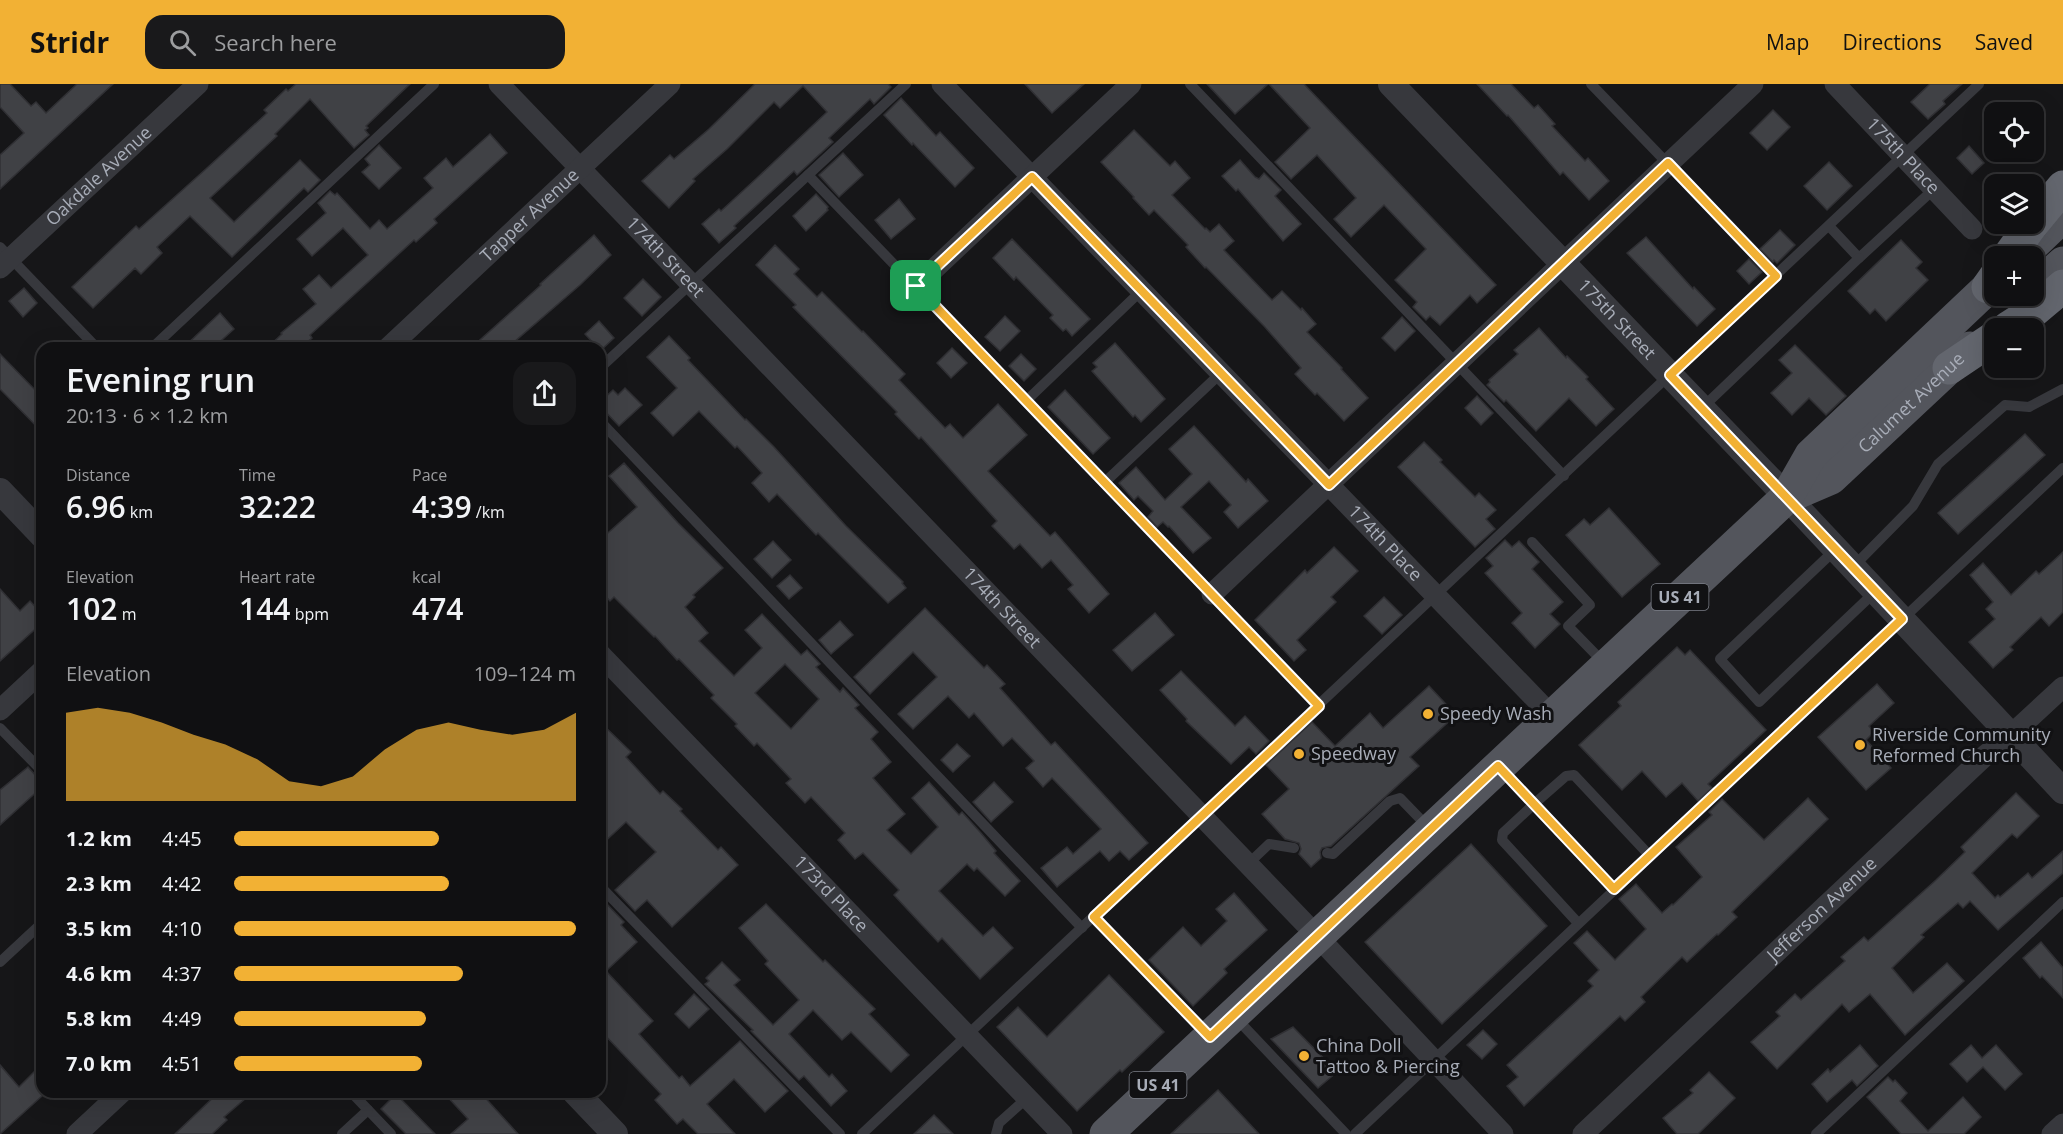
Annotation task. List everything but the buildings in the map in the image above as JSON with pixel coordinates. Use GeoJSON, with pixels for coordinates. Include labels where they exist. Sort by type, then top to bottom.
{"type":"FeatureCollection","features":[{"type":"Feature","properties":{"kind":"highway"},"geometry":{"type":"LineString","coordinates":[[2044,210],[2063,187]]}},
{"type":"Feature","properties":{"kind":"highway"},"geometry":{"type":"LineString","coordinates":[[2024,318],[2063,285]]}},
{"type":"Feature","properties":{"kind":"highway"},"geometry":{"type":"LineString","coordinates":[[1949,368],[1984,344]]}},
{"type":"Feature","properties":{"kind":"main road"},"geometry":{"type":"LineString","coordinates":[[2032,246],[2063,216]]}},
{"type":"Feature","properties":{"kind":"main road"},"geometry":{"type":"LineString","coordinates":[[2044,280],[2063,262]]}},
{"type":"Feature","properties":{"kind":"main road","name":"Calumet Avenue"},"geometry":{"type":"LineString","coordinates":[[1106,1134],[1788,497],[1811,455],[1984,291]]}},
{"type":"Feature","properties":{"kind":"main road","name":"Calumet Avenue"},"geometry":{"type":"LineString","coordinates":[[1788,497],[1831,478],[2016,306]]}},
{"type":"Feature","properties":{"kind":"street","name":"Oakdale Avenue"},"geometry":{"type":"LineString","coordinates":[[4,257],[198,84]]}},
{"type":"Feature","properties":{"kind":"street","name":"174th Street"},"geometry":{"type":"LineString","coordinates":[[499,84],[1317,936],[1503,1134]]}},
{"type":"Feature","properties":{"kind":"street","name":"Tapper Avenue"},"geometry":{"type":"LineString","coordinates":[[394,342],[670,84]]}},
{"type":"Feature","properties":{"kind":"street","name":"174th Place"},"geometry":{"type":"LineString","coordinates":[[942,84],[1552,716]]}},
{"type":"Feature","properties":{"kind":"street"},"geometry":{"type":"LineString","coordinates":[[916,286],[1131,84]]}},
{"type":"Feature","properties":{"kind":"street","name":"175th Street"},"geometry":{"type":"LineString","coordinates":[[1392,84],[1788,497],[2063,791]]}},
{"type":"Feature","properties":{"kind":"street"},"geometry":{"type":"LineString","coordinates":[[1212,594],[1753,84]]}},
{"type":"Feature","properties":{"kind":"street","name":"175th Place"},"geometry":{"type":"LineString","coordinates":[[1835,84],[1972,229]]}},
{"type":"Feature","properties":{"kind":"street"},"geometry":{"type":"LineString","coordinates":[[0,491],[36,529]]}},
{"type":"Feature","properties":{"kind":"street","name":"173rd Place"},"geometry":{"type":"LineString","coordinates":[[606,660],[1062,1134]]}},
{"type":"Feature","properties":{"kind":"street"},"geometry":{"type":"LineString","coordinates":[[0,710],[36,677]]}},
{"type":"Feature","properties":{"kind":"street","name":"Jefferson Avenue"},"geometry":{"type":"LineString","coordinates":[[1583,1134],[1987,754],[2063,687]]}},
{"type":"Feature","properties":{"kind":"street"},"geometry":{"type":"LineString","coordinates":[[76,1134],[115,1098]]}},
{"type":"Feature","properties":{"kind":"street"},"geometry":{"type":"LineString","coordinates":[[580,1098],[609,1132]]}},
{"type":"Feature","properties":{"kind":"street"},"geometry":{"type":"LineString","coordinates":[[2052,1134],[2063,1124]]}},
{"type":"Feature","properties":{"kind":"lane"},"geometry":{"type":"LineString","coordinates":[[158,342],[434,84]]}},
{"type":"Feature","properties":{"kind":"lane"},"geometry":{"type":"LineString","coordinates":[[606,363],[906,84]]}},
{"type":"Feature","properties":{"kind":"lane"},"geometry":{"type":"LineString","coordinates":[[1190,84],[1564,476]]}},
{"type":"Feature","properties":{"kind":"lane"},"geometry":{"type":"LineString","coordinates":[[1591,84],[1776,276]]}},
{"type":"Feature","properties":{"kind":"lane"},"geometry":{"type":"LineString","coordinates":[[862,1134],[1437,596],[1979,84]]}},
{"type":"Feature","properties":{"kind":"lane"},"geometry":{"type":"LineString","coordinates":[[808,175],[1319,706]]}},
{"type":"Feature","properties":{"kind":"lane"},"geometry":{"type":"LineString","coordinates":[[1702,408],[1934,189]]}},
{"type":"Feature","properties":{"kind":"lane"},"geometry":{"type":"LineString","coordinates":[[1828,226],[1859,258]]}},
{"type":"Feature","properties":{"kind":"lane"},"geometry":{"type":"LineString","coordinates":[[4,257],[91,342]]}},
{"type":"Feature","properties":{"kind":"lane"},"geometry":{"type":"LineString","coordinates":[[1026,400],[1141,291]]}},
{"type":"Feature","properties":{"kind":"lane"},"geometry":{"type":"LineString","coordinates":[[1105,482],[1221,373]]}},
{"type":"Feature","properties":{"kind":"lane"},"geometry":{"type":"LineString","coordinates":[[1876,591],[1759,702],[1720,659],[1844,558],[1913,506],[1938,464],[2005,405],[2029,407],[2063,389]]}},
{"type":"Feature","properties":{"kind":"lane"},"geometry":{"type":"LineString","coordinates":[[606,427],[1082,928]]}},
{"type":"Feature","properties":{"kind":"lane"},"geometry":{"type":"LineString","coordinates":[[1355,1134],[1578,923],[1612,887],[1650,855],[2063,468]]}},
{"type":"Feature","properties":{"kind":"lane"},"geometry":{"type":"LineString","coordinates":[[1532,542],[1590,605],[1568,626],[1607,665]]}},
{"type":"Feature","properties":{"kind":"lane"},"geometry":{"type":"LineString","coordinates":[[0,728],[36,765]]}},
{"type":"Feature","properties":{"kind":"lane"},"geometry":{"type":"LineString","coordinates":[[1498,766],[1612,887]]}},
{"type":"Feature","properties":{"kind":"lane"},"geometry":{"type":"LineString","coordinates":[[1578,923],[1502,840],[1503,833],[1566,776],[1574,775],[1650,855]]}},
{"type":"Feature","properties":{"kind":"lane"},"geometry":{"type":"LineString","coordinates":[[1327,853],[1333,854],[1390,801],[1400,798],[1431,829]]}},
{"type":"Feature","properties":{"kind":"lane"},"geometry":{"type":"LineString","coordinates":[[1248,864],[1269,844],[1294,849]]}},
{"type":"Feature","properties":{"kind":"lane"},"geometry":{"type":"LineString","coordinates":[[606,892],[840,1134]]}},
{"type":"Feature","properties":{"kind":"lane"},"geometry":{"type":"LineString","coordinates":[[1816,1134],[2063,903]]}},
{"type":"Feature","properties":{"kind":"lane"},"geometry":{"type":"LineString","coordinates":[[1094,917],[1346,1134]]}},
{"type":"Feature","properties":{"kind":"lane"},"geometry":{"type":"LineString","coordinates":[[0,962],[36,929]]}},
{"type":"Feature","properties":{"kind":"lane"},"geometry":{"type":"LineString","coordinates":[[357,1098],[391,1134]]}},
{"type":"Feature","properties":{"kind":"lane"},"geometry":{"type":"LineString","coordinates":[[996,1134],[999,1123],[1027,1098]]}},
{"type":"Feature","properties":{"kind":"lane"},"geometry":{"type":"LineString","coordinates":[[342,1134],[368,1110]]}},
{"type":"Feature","properties":{"kind":"place","name":"Speedy Wash"},"geometry":{"type":"Point","coordinates":[1428,714]}},
{"type":"Feature","properties":{"kind":"place","name":"Riverside Community Reformed Church"},"geometry":{"type":"Point","coordinates":[1860,745]}},
{"type":"Feature","properties":{"kind":"place","name":"Speedway"},"geometry":{"type":"Point","coordinates":[1299,754]}},
{"type":"Feature","properties":{"kind":"place","name":"China Doll Tattoo & Piercing"},"geometry":{"type":"Point","coordinates":[1304,1056]}},
{"type":"Feature","properties":{"kind":"route"},"geometry":{"type":"LineString","coordinates":[[1668,163],[1776,276],[1670,375],[1902,619],[1614,889],[1498,766],[1210,1037],[1094,917],[1319,706],[916,286],[1032,177],[1329,485],[1668,163]]}}]}
